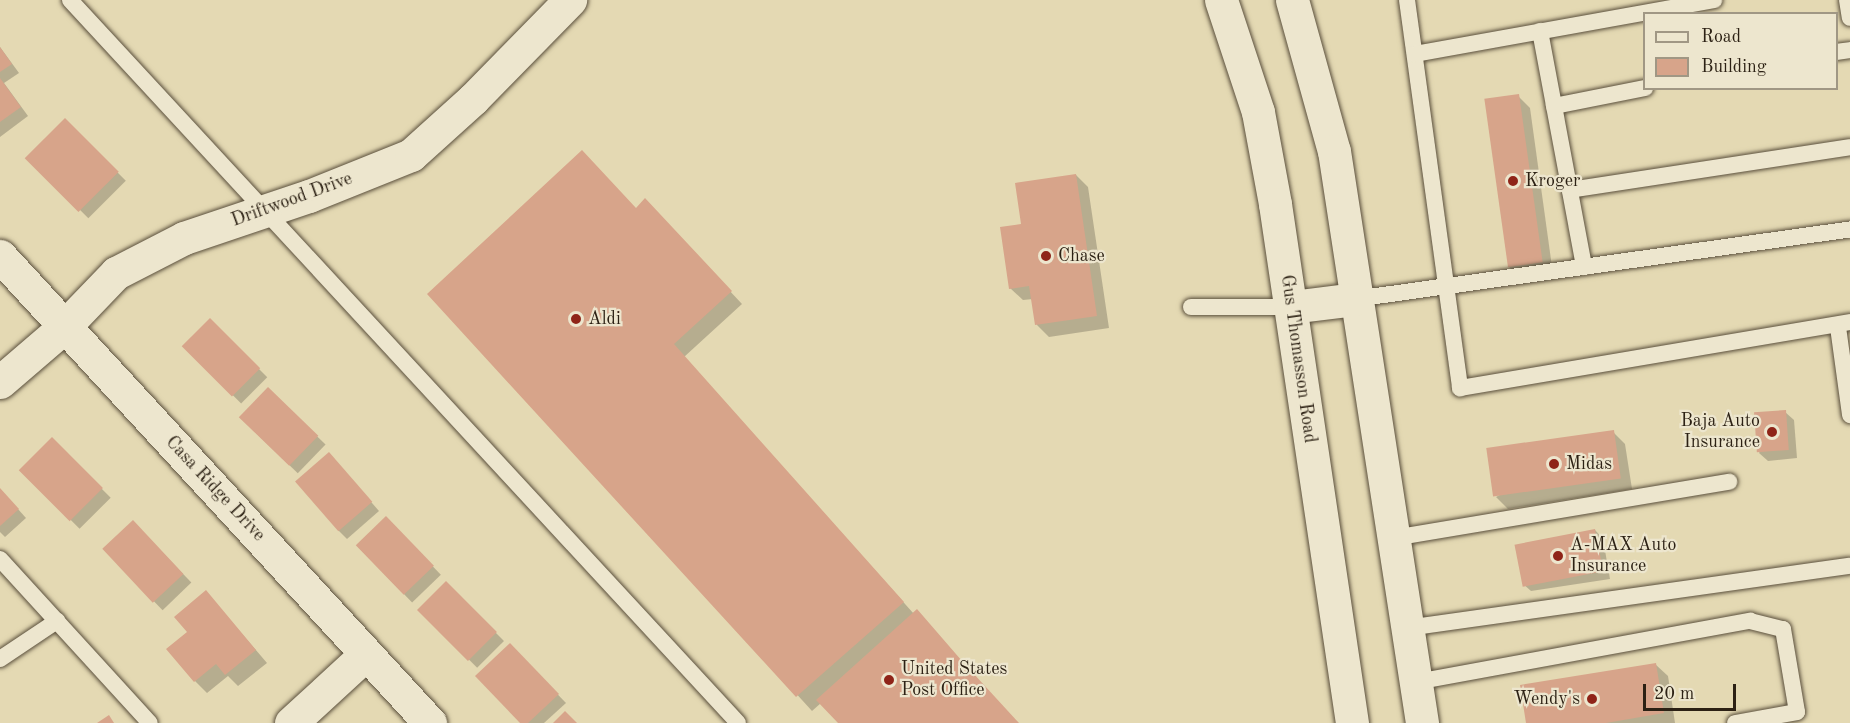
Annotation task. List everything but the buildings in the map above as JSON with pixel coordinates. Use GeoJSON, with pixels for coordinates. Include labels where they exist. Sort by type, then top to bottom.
{"type":"FeatureCollection","features":[{"type":"Feature","properties":{"kind":"main road","name":"Gus Thomasson Road"},"geometry":{"type":"LineString","coordinates":[[1221,0],[1258,112],[1291,307],[1352,723]]}},
{"type":"Feature","properties":{"kind":"main road"},"geometry":{"type":"LineString","coordinates":[[1292,0],[1334,151],[1422,723]]}},
{"type":"Feature","properties":{"kind":"main road","name":"Driftwood Drive"},"geometry":{"type":"LineString","coordinates":[[0,382],[65,326],[116,273],[184,238],[266,211],[411,155],[473,99],[559,4]]}},
{"type":"Feature","properties":{"kind":"main road","name":"Casa Ridge Drive"},"geometry":{"type":"LineString","coordinates":[[0,256],[430,723]]}},
{"type":"Feature","properties":{"kind":"main road"},"geometry":{"type":"LineString","coordinates":[[1291,307],[1355,299]]}},
{"type":"Feature","properties":{"kind":"main road"},"geometry":{"type":"LineString","coordinates":[[291,723],[366,654]]}},
{"type":"Feature","properties":{"kind":"lane"},"geometry":{"type":"LineString","coordinates":[[70,0],[738,723]]}},
{"type":"Feature","properties":{"kind":"lane"},"geometry":{"type":"LineString","coordinates":[[1407,0],[1460,388],[1844,325],[1850,415]]}},
{"type":"Feature","properties":{"kind":"lane"},"geometry":{"type":"LineString","coordinates":[[1647,12],[1714,0]]}},
{"type":"Feature","properties":{"kind":"lane"},"geometry":{"type":"LineString","coordinates":[[1847,0],[1850,18]]}},
{"type":"Feature","properties":{"kind":"lane"},"geometry":{"type":"LineString","coordinates":[[1414,54],[1643,13]]}},
{"type":"Feature","properties":{"kind":"lane"},"geometry":{"type":"LineString","coordinates":[[1540,31],[1584,267]]}},
{"type":"Feature","properties":{"kind":"lane"},"geometry":{"type":"LineString","coordinates":[[1554,106],[1643,88]]}},
{"type":"Feature","properties":{"kind":"lane"},"geometry":{"type":"LineString","coordinates":[[1570,190],[1850,147]]}},
{"type":"Feature","properties":{"kind":"lane"},"geometry":{"type":"LineString","coordinates":[[1355,299],[1850,229]]}},
{"type":"Feature","properties":{"kind":"lane"},"geometry":{"type":"LineString","coordinates":[[1191,307],[1291,307]]}},
{"type":"Feature","properties":{"kind":"lane"},"geometry":{"type":"LineString","coordinates":[[1393,538],[1729,482]]}},
{"type":"Feature","properties":{"kind":"lane"},"geometry":{"type":"LineString","coordinates":[[0,558],[150,723]]}},
{"type":"Feature","properties":{"kind":"lane"},"geometry":{"type":"LineString","coordinates":[[1407,628],[1850,566]]}},
{"type":"Feature","properties":{"kind":"lane"},"geometry":{"type":"LineString","coordinates":[[0,659],[57,621]]}},
{"type":"Feature","properties":{"kind":"lane"},"geometry":{"type":"LineString","coordinates":[[1416,682],[1750,621],[1783,629],[1798,718],[1735,723]]}},
{"type":"Feature","properties":{"kind":"place","name":"Kroger"},"geometry":{"type":"Point","coordinates":[1513,181]}},
{"type":"Feature","properties":{"kind":"place","name":"Chase"},"geometry":{"type":"Point","coordinates":[1046,256]}},
{"type":"Feature","properties":{"kind":"place","name":"Aldi"},"geometry":{"type":"Point","coordinates":[576,319]}},
{"type":"Feature","properties":{"kind":"place","name":"Baja Auto Insurance"},"geometry":{"type":"Point","coordinates":[1772,432]}},
{"type":"Feature","properties":{"kind":"place","name":"Midas"},"geometry":{"type":"Point","coordinates":[1554,464]}},
{"type":"Feature","properties":{"kind":"place","name":"A-MAX Auto Insurance"},"geometry":{"type":"Point","coordinates":[1558,556]}},
{"type":"Feature","properties":{"kind":"place","name":"United States Post Office"},"geometry":{"type":"Point","coordinates":[889,680]}},
{"type":"Feature","properties":{"kind":"place","name":"Wendy's"},"geometry":{"type":"Point","coordinates":[1592,699]}}]}
